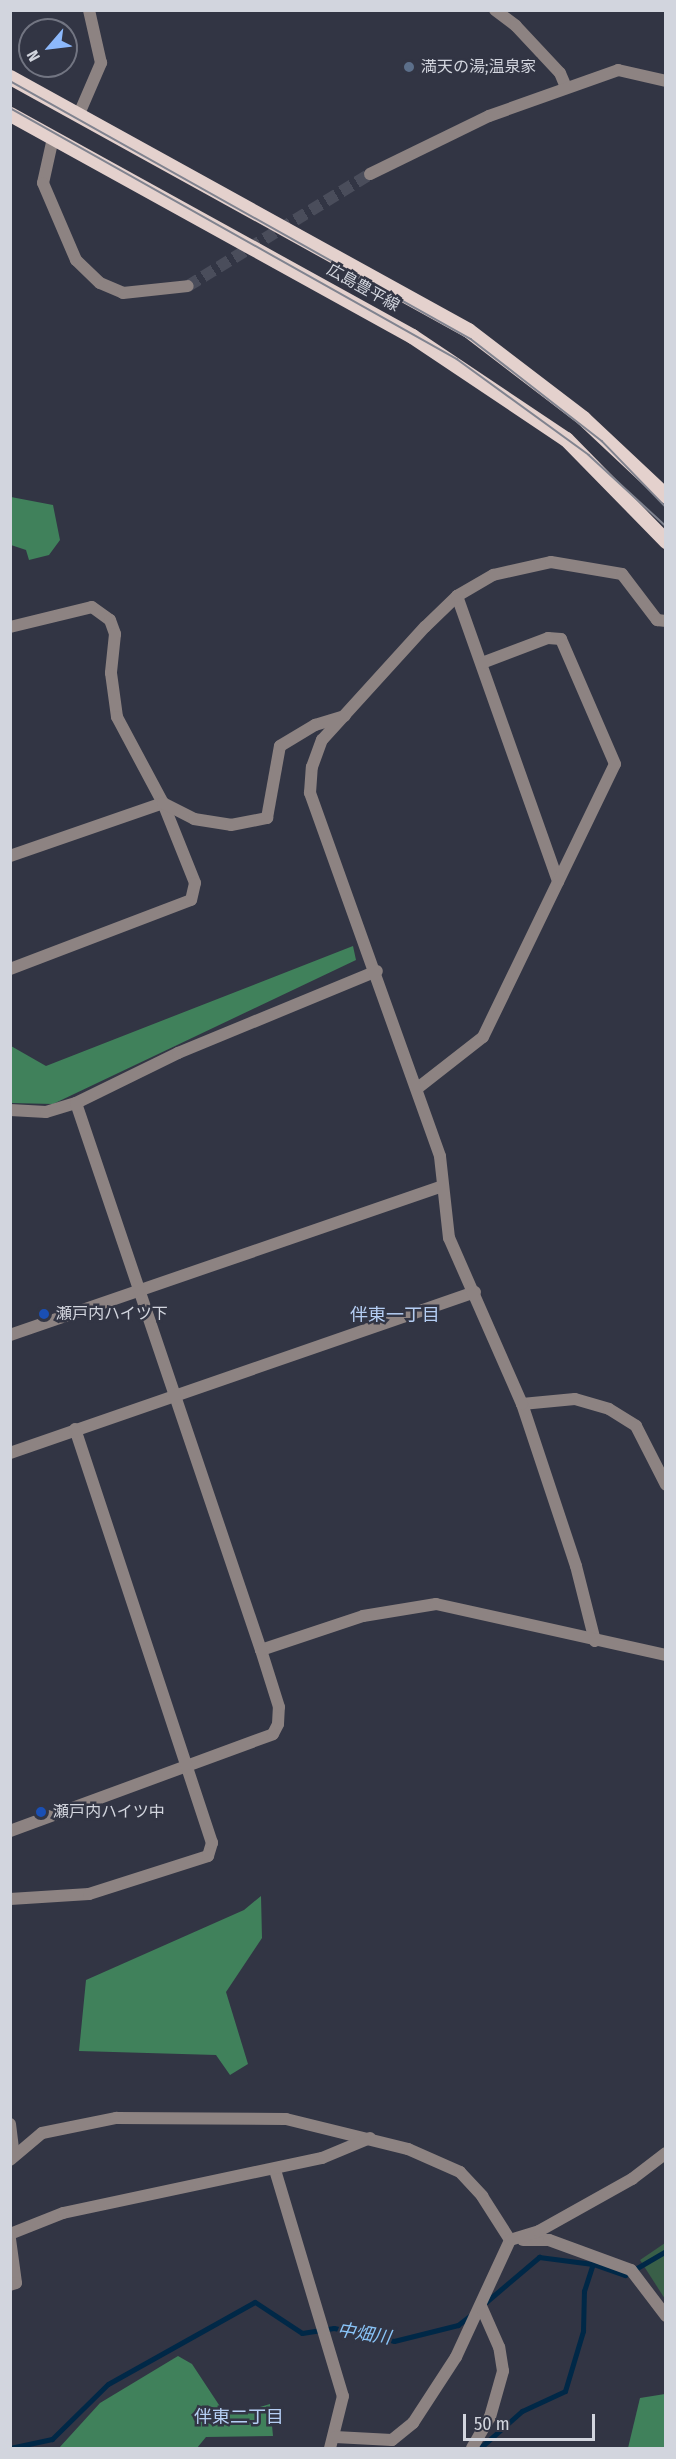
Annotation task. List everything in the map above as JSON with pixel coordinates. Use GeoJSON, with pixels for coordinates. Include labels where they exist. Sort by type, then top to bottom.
{"type":"FeatureCollection","features":[{"type":"Feature","properties":{"kind":"main road","name":"広島豊平線"},"geometry":{"type":"LineString","coordinates":[[10,77],[468,330],[583,418],[666,496]]}},
{"type":"Feature","properties":{"kind":"main road","name":"広島豊平線"},"geometry":{"type":"LineString","coordinates":[[10,114],[412,336],[566,439],[666,541]]}},
{"type":"Feature","properties":{"kind":"street"},"geometry":{"type":"LineString","coordinates":[[79,114],[101,63],[89,10]]}},
{"type":"Feature","properties":{"kind":"street"},"geometry":{"type":"LineString","coordinates":[[495,10],[516,26],[560,74],[566,87]]}},
{"type":"Feature","properties":{"kind":"street"},"geometry":{"type":"LineString","coordinates":[[370,174],[489,116],[618,70],[666,81]]}},
{"type":"Feature","properties":{"kind":"street"},"geometry":{"type":"LineString","coordinates":[[53,138],[43,183],[76,260],[99,283],[123,293],[188,286]]}},
{"type":"Feature","properties":{"kind":"street"},"geometry":{"type":"LineString","coordinates":[[595,1641],[576,1566],[522,1404],[475,1292],[449,1238],[440,1187],[440,1156],[419,1086],[310,793],[312,767],[322,740],[457,596],[494,575],[529,564],[573,562],[622,574],[657,620],[666,621]]}},
{"type":"Feature","properties":{"kind":"street"},"geometry":{"type":"LineString","coordinates":[[457,596],[558,882]]}},
{"type":"Feature","properties":{"kind":"street"},"geometry":{"type":"LineString","coordinates":[[10,627],[92,607],[110,620],[115,634],[111,674],[117,717],[163,803],[195,883],[191,900],[10,969]]}},
{"type":"Feature","properties":{"kind":"street"},"geometry":{"type":"LineString","coordinates":[[419,1086],[483,1037],[615,764],[608,741],[561,639],[548,638],[482,663]]}},
{"type":"Feature","properties":{"kind":"street"},"geometry":{"type":"LineString","coordinates":[[10,856],[163,803],[194,819],[231,825],[267,818],[280,746],[315,724],[346,716]]}},
{"type":"Feature","properties":{"kind":"street"},"geometry":{"type":"LineString","coordinates":[[10,1110],[46,1112],[76,1103],[178,1053],[377,971]]}},
{"type":"Feature","properties":{"kind":"street"},"geometry":{"type":"LineString","coordinates":[[10,1831],[273,1734],[279,1707],[177,1392],[76,1103]]}},
{"type":"Feature","properties":{"kind":"street"},"geometry":{"type":"LineString","coordinates":[[10,1335],[141,1287],[440,1187]]}},
{"type":"Feature","properties":{"kind":"street"},"geometry":{"type":"LineString","coordinates":[[10,1453],[177,1392],[475,1292]]}},
{"type":"Feature","properties":{"kind":"street"},"geometry":{"type":"LineString","coordinates":[[522,1404],[575,1399],[609,1409],[636,1426],[666,1485]]}},
{"type":"Feature","properties":{"kind":"street"},"geometry":{"type":"LineString","coordinates":[[10,1899],[89,1894],[208,1856],[212,1843],[75,1429]]}},
{"type":"Feature","properties":{"kind":"street"},"geometry":{"type":"LineString","coordinates":[[261,1650],[363,1616],[436,1604],[666,1655]]}},
{"type":"Feature","properties":{"kind":"street"},"geometry":{"type":"LineString","coordinates":[[12,2158],[42,2133],[116,2118],[286,2119],[370,2138],[460,2172],[482,2196],[510,2240]]}},
{"type":"Feature","properties":{"kind":"street"},"geometry":{"type":"LineString","coordinates":[[10,2124],[12,2158]]}},
{"type":"Feature","properties":{"kind":"street"},"geometry":{"type":"LineString","coordinates":[[10,2234],[63,2214],[275,2170],[370,2138]]}},
{"type":"Feature","properties":{"kind":"street"},"geometry":{"type":"LineString","coordinates":[[275,2170],[343,2396],[333,2443],[392,2439],[413,2423],[456,2357],[482,2306],[510,2240],[539,2231],[622,2185],[666,2153]]}},
{"type":"Feature","properties":{"kind":"street"},"geometry":{"type":"LineString","coordinates":[[10,2239],[16,2283],[10,2285]]}},
{"type":"Feature","properties":{"kind":"street"},"geometry":{"type":"LineString","coordinates":[[510,2240],[549,2240],[631,2270],[666,2316]]}},
{"type":"Feature","properties":{"kind":"street"},"geometry":{"type":"LineString","coordinates":[[472,2448],[490,2417],[503,2371],[499,2347],[482,2306]]}},
{"type":"Feature","properties":{"kind":"green space"},"geometry":{"type":"Polygon","coordinates":[[[11,497],[53,505],[60,540],[49,555],[29,560],[26,550],[11,545],[11,497]]]}},
{"type":"Feature","properties":{"kind":"green space"},"geometry":{"type":"Polygon","coordinates":[[[353,946],[356,960],[53,1104],[11,1103],[11,1046],[46,1066],[353,946]]]}},
{"type":"Feature","properties":{"kind":"green space"},"geometry":{"type":"Polygon","coordinates":[[[261,1896],[262,1938],[226,1992],[248,2064],[230,2075],[216,2055],[79,2051],[86,1980],[244,1910],[261,1896]]]}},
{"type":"Feature","properties":{"kind":"green space"},"geometry":{"type":"Polygon","coordinates":[[[665,2243],[665,2299],[640,2260],[665,2243]]]}},
{"type":"Feature","properties":{"kind":"green space"},"geometry":{"type":"Polygon","coordinates":[[[178,2356],[192,2364],[221,2408],[239,2413],[270,2404],[273,2436],[206,2437],[197,2448],[59,2448],[100,2403],[178,2356]]]}},
{"type":"Feature","properties":{"kind":"green space"},"geometry":{"type":"Polygon","coordinates":[[[665,2394],[665,2448],[628,2448],[640,2398],[665,2394]]]}},
{"type":"Feature","properties":{"kind":"waterway","name":"中畑川"},"geometry":{"type":"LineString","coordinates":[[486,2302],[539,2257],[593,2264],[625,2275],[666,2251]]}},
{"type":"Feature","properties":{"kind":"waterway"},"geometry":{"type":"LineString","coordinates":[[480,2448],[522,2411],[565,2391],[583,2331],[584,2291],[593,2264]]}},
{"type":"Feature","properties":{"kind":"waterway","name":"中畑川"},"geometry":{"type":"LineString","coordinates":[[10,2448],[52,2439],[108,2384],[255,2302],[302,2333],[334,2328],[394,2341],[458,2325],[472,2314]]}},
{"type":"Feature","properties":{"kind":"tunnel"},"geometry":{"type":"LineString","coordinates":[[188,286],[370,174]]}},
{"type":"Feature","properties":{"kind":"tram line"},"geometry":{"type":"LineString","coordinates":[[10,81],[471,339],[602,441],[666,507]]}},
{"type":"Feature","properties":{"kind":"tram line"},"geometry":{"type":"LineString","coordinates":[[10,108],[457,359],[589,455],[666,526]]}},
{"type":"Feature","properties":{"kind":"place","name":"満天の湯;温泉家"},"geometry":{"type":"Point","coordinates":[409,67]}},
{"type":"Feature","properties":{"kind":"place","name":"瀬戸内ハイツ下"},"geometry":{"type":"Point","coordinates":[44,1314]}},
{"type":"Feature","properties":{"kind":"place","name":"瀬戸内ハイツ中"},"geometry":{"type":"Point","coordinates":[41,1812]}},
{"type":"Feature","properties":{"kind":"district","name":"伴東一丁目"},"geometry":{"type":"Point","coordinates":[395,1315]}},
{"type":"Feature","properties":{"kind":"district","name":"伴東二丁目"},"geometry":{"type":"Point","coordinates":[239,2417]}}]}
